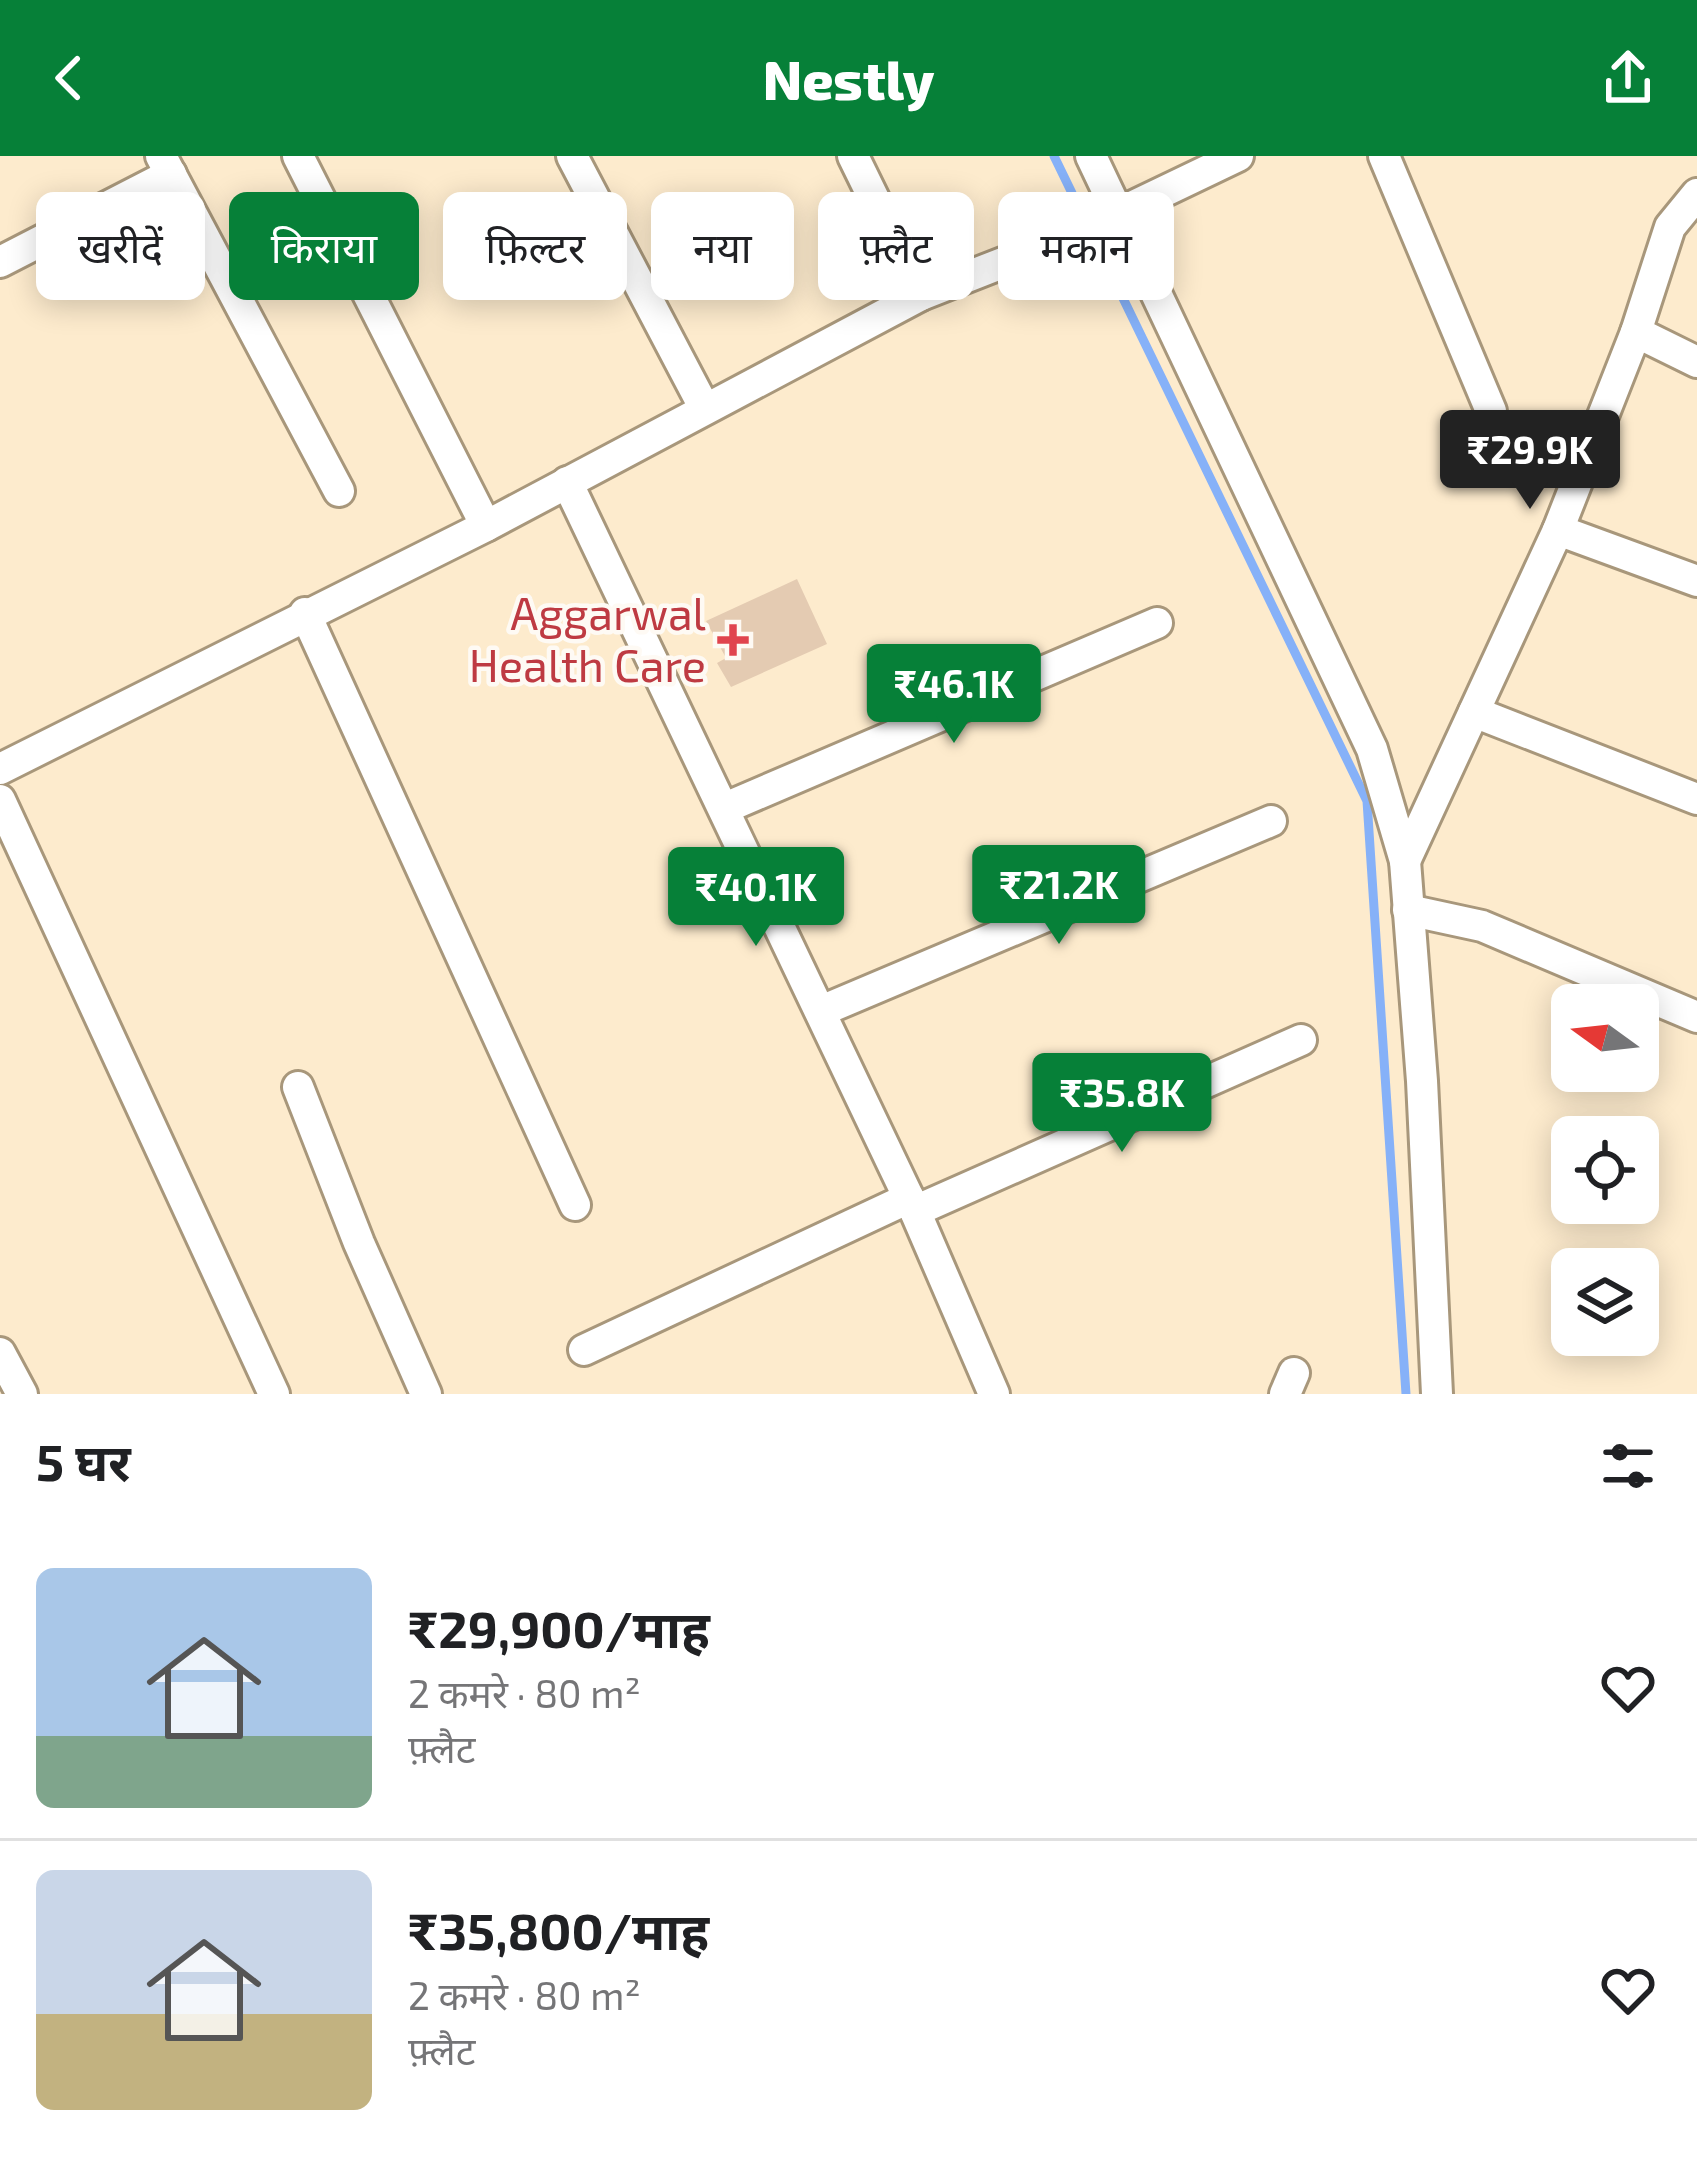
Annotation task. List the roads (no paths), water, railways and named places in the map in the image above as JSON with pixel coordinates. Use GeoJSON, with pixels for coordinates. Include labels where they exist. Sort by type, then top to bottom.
{"type":"FeatureCollection","features":[{"type":"Feature","properties":{"kind":"street"},"geometry":{"type":"LineString","coordinates":[[298,156],[486,526]]}},
{"type":"Feature","properties":{"kind":"street"},"geometry":{"type":"LineString","coordinates":[[572,156],[705,409]]}},
{"type":"Feature","properties":{"kind":"street"},"geometry":{"type":"LineString","coordinates":[[853,156],[871,192]]}},
{"type":"Feature","properties":{"kind":"street"},"geometry":{"type":"LineString","coordinates":[[1091,156],[1101,192]]}},
{"type":"Feature","properties":{"kind":"street"},"geometry":{"type":"LineString","coordinates":[[1159,192],[1238,156]]}},
{"type":"Feature","properties":{"kind":"street"},"geometry":{"type":"LineString","coordinates":[[1384,156],[1490,411]]}},
{"type":"Feature","properties":{"kind":"street"},"geometry":{"type":"LineString","coordinates":[[0,262],[166,165],[339,491]]}},
{"type":"Feature","properties":{"kind":"street"},"geometry":{"type":"LineString","coordinates":[[1405,861],[1558,530],[1636,332],[1662,244],[1693,205]]}},
{"type":"Feature","properties":{"kind":"street"},"geometry":{"type":"LineString","coordinates":[[0,769],[486,526],[912,300]]}},
{"type":"Feature","properties":{"kind":"street"},"geometry":{"type":"LineString","coordinates":[[1150,300],[1372,749],[1405,861],[1423,1082],[1438,1394]]}},
{"type":"Feature","properties":{"kind":"street"},"geometry":{"type":"LineString","coordinates":[[1636,332],[1697,362]]}},
{"type":"Feature","properties":{"kind":"street"},"geometry":{"type":"LineString","coordinates":[[566,482],[912,1204],[994,1394]]}},
{"type":"Feature","properties":{"kind":"street"},"geometry":{"type":"LineString","coordinates":[[1558,530],[1697,581]]}},
{"type":"Feature","properties":{"kind":"street"},"geometry":{"type":"LineString","coordinates":[[305,613],[574,1205]]}},
{"type":"Feature","properties":{"kind":"street"},"geometry":{"type":"LineString","coordinates":[[725,808],[1157,623]]}},
{"type":"Feature","properties":{"kind":"street"},"geometry":{"type":"LineString","coordinates":[[1474,712],[1697,799]]}},
{"type":"Feature","properties":{"kind":"street"},"geometry":{"type":"LineString","coordinates":[[0,800],[274,1394]]}},
{"type":"Feature","properties":{"kind":"street"},"geometry":{"type":"LineString","coordinates":[[821,1011],[1271,821]]}},
{"type":"Feature","properties":{"kind":"street"},"geometry":{"type":"LineString","coordinates":[[1408,910],[1482,926],[1697,1017]]}},
{"type":"Feature","properties":{"kind":"street"},"geometry":{"type":"LineString","coordinates":[[584,1350],[912,1204],[1301,1040]]}},
{"type":"Feature","properties":{"kind":"street"},"geometry":{"type":"LineString","coordinates":[[298,1087],[359,1243],[426,1394]]}},
{"type":"Feature","properties":{"kind":"street"},"geometry":{"type":"LineString","coordinates":[[0,1353],[22,1394]]}},
{"type":"Feature","properties":{"kind":"waterway"},"geometry":{"type":"LineString","coordinates":[[1054,156],[1367,801],[1406,1394]]}},
{"type":"Feature","properties":{"kind":"place","name":"Aggarwal Health Care"},"geometry":{"type":"Point","coordinates":[733,640]}}]}
